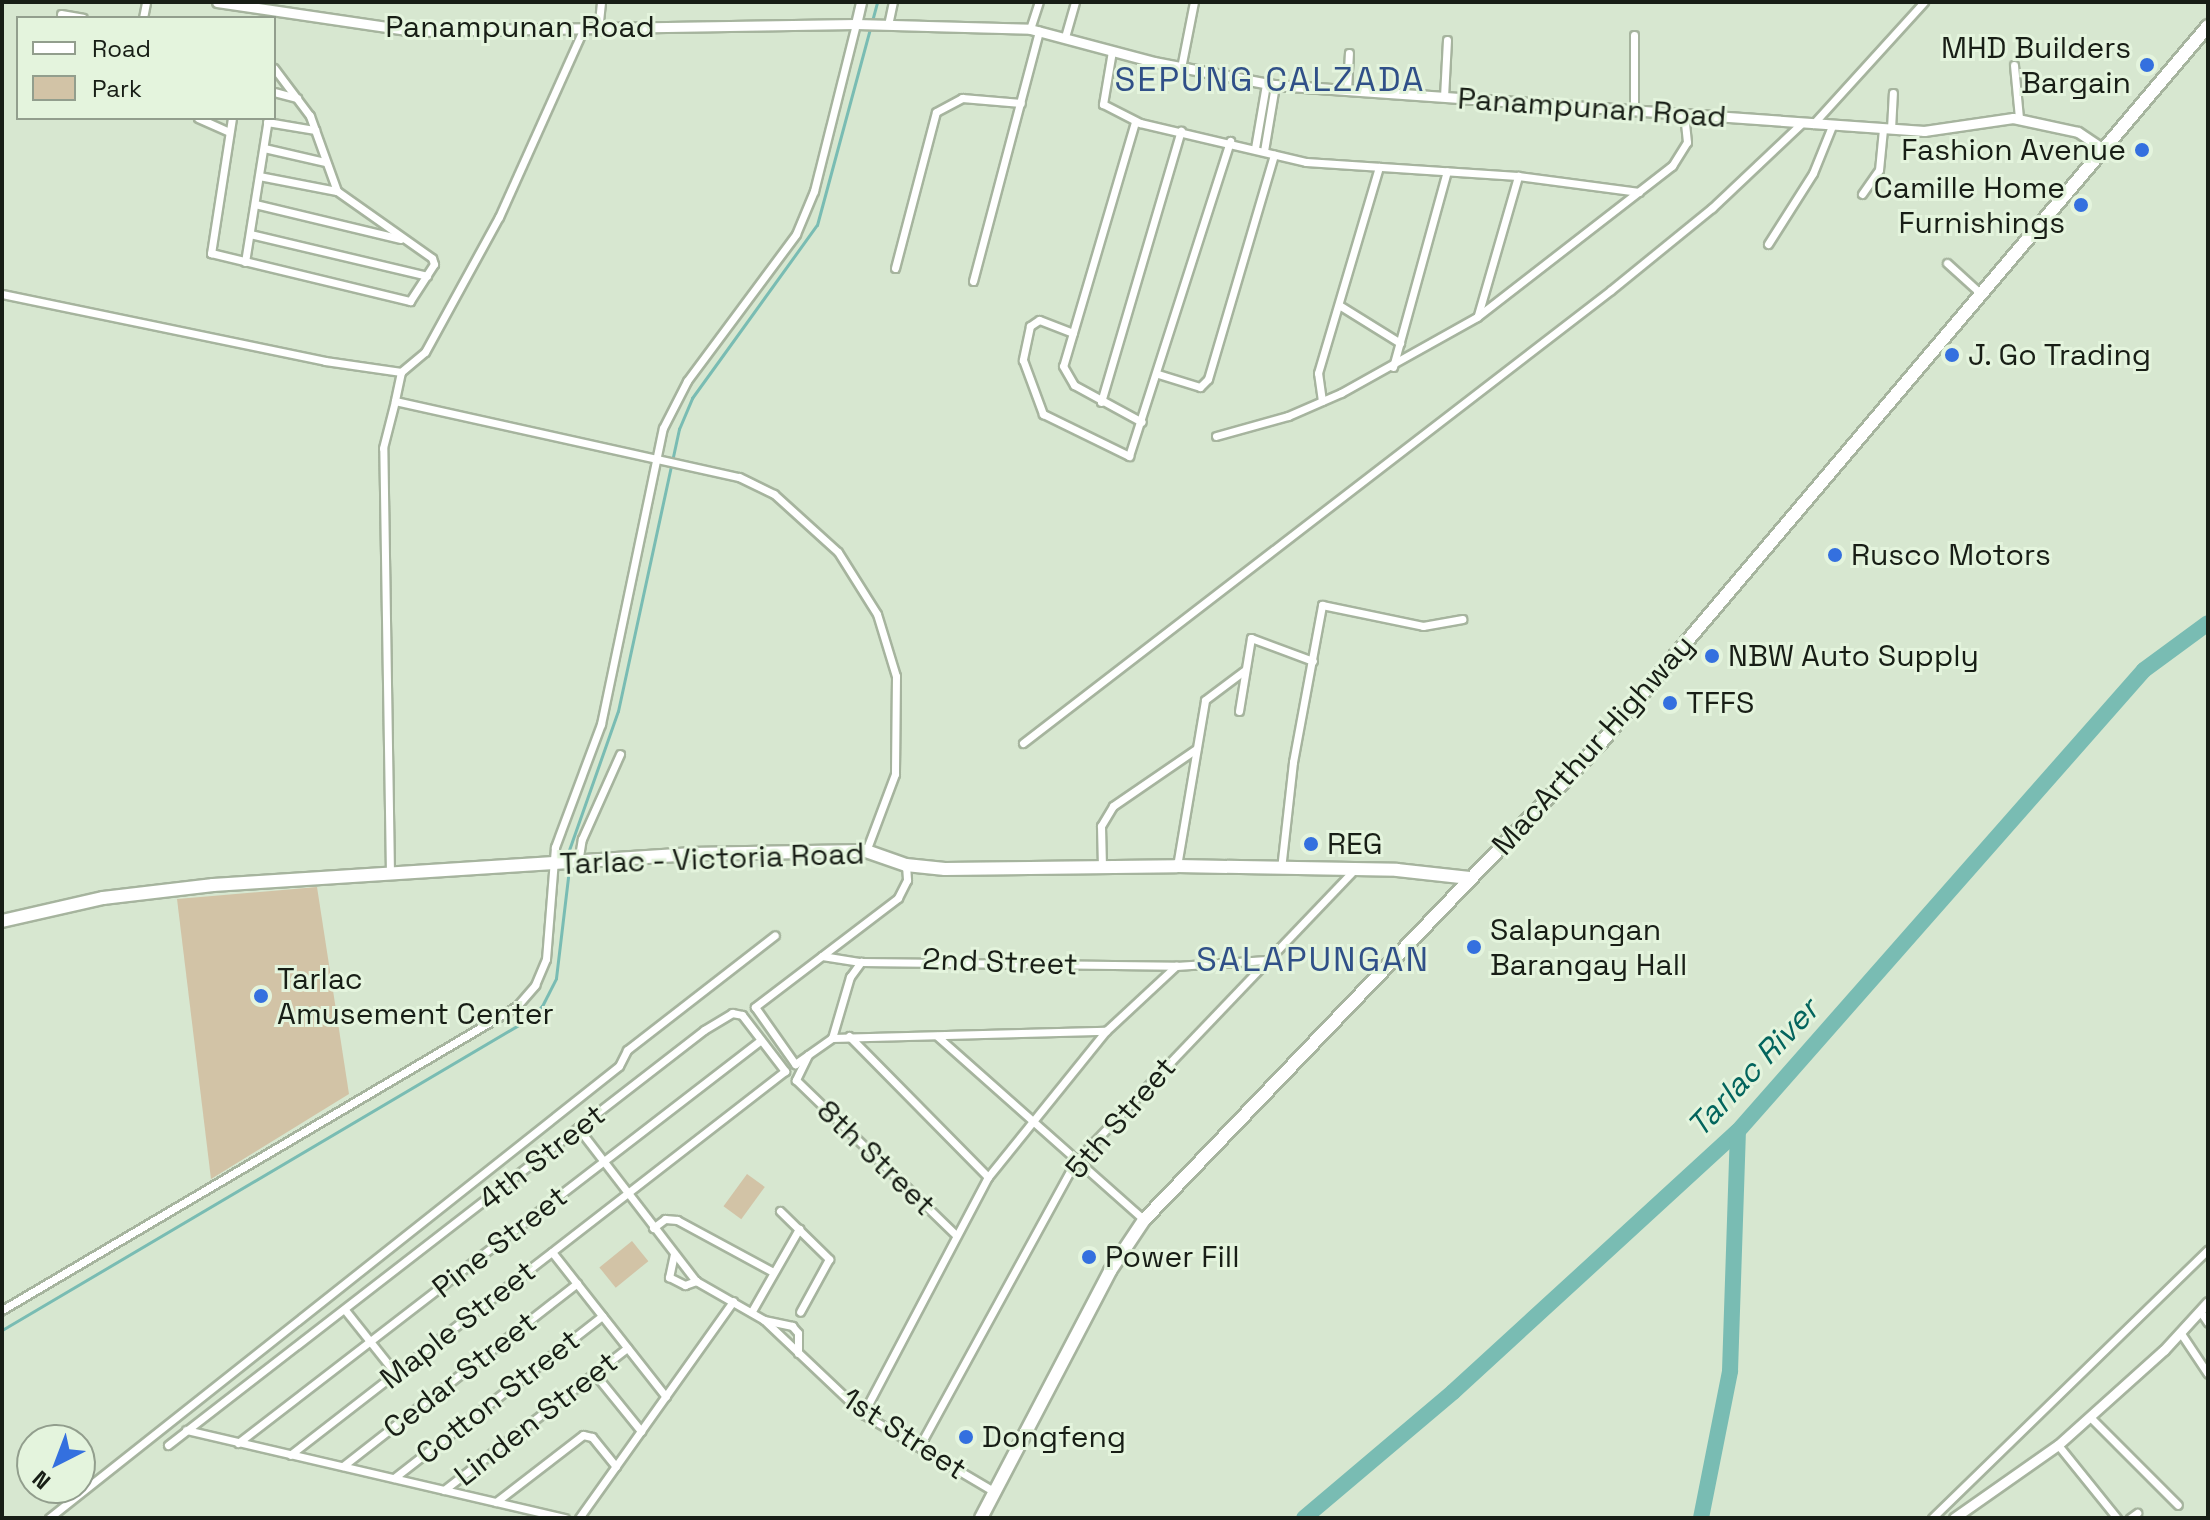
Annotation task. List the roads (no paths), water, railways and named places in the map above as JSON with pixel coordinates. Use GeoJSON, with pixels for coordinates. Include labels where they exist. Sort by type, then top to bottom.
{"type":"FeatureCollection","features":[{"type":"Feature","properties":{"kind":"main road","name":"MacArthur Highway"},"geometry":{"type":"LineString","coordinates":[[981,1518],[997,1493],[1105,1280],[1144,1220],[1608,735],[1979,292],[2208,26]]}},
{"type":"Feature","properties":{"kind":"main road","name":"Tarlac - Victoria Road"},"geometry":{"type":"LineString","coordinates":[[2,921],[103,898],[181,889],[689,854],[866,851],[906,865],[945,869],[1177,866],[1354,870],[1470,878]]}},
{"type":"Feature","properties":{"kind":"street","name":"Panampunan Road"},"geometry":{"type":"LineString","coordinates":[[217,2],[251,13],[414,31],[582,32],[865,25],[1034,30],[1181,68],[1270,84],[1887,129],[1950,130],[2019,118],[2078,132],[2103,149]]}},
{"type":"Feature","properties":{"kind":"street"},"geometry":{"type":"LineString","coordinates":[[598,31],[601,2]]}},
{"type":"Feature","properties":{"kind":"street"},"geometry":{"type":"LineString","coordinates":[[2,1310],[517,1006],[535,985],[546,959],[553,864],[568,805],[601,724],[665,461],[675,399],[805,217],[865,25],[861,2]]}},
{"type":"Feature","properties":{"kind":"street"},"geometry":{"type":"LineString","coordinates":[[888,25],[893,2]]}},
{"type":"Feature","properties":{"kind":"street"},"geometry":{"type":"LineString","coordinates":[[973,281],[1021,103],[1039,2]]}},
{"type":"Feature","properties":{"kind":"street"},"geometry":{"type":"LineString","coordinates":[[1065,37],[1075,2]]}},
{"type":"Feature","properties":{"kind":"street"},"geometry":{"type":"LineString","coordinates":[[1181,68],[1194,2]]}},
{"type":"Feature","properties":{"kind":"street"},"geometry":{"type":"LineString","coordinates":[[1023,743],[1611,290],[1712,208],[1807,124],[1924,2]]}},
{"type":"Feature","properties":{"kind":"street"},"geometry":{"type":"LineString","coordinates":[[61,14],[72,16]]}},
{"type":"Feature","properties":{"kind":"street"},"geometry":{"type":"LineString","coordinates":[[390,874],[383,448],[401,372],[425,352],[499,217],[582,32]]}},
{"type":"Feature","properties":{"kind":"street"},"geometry":{"type":"LineString","coordinates":[[1634,35],[1634,111]]}},
{"type":"Feature","properties":{"kind":"street"},"geometry":{"type":"LineString","coordinates":[[1444,97],[1447,40]]}},
{"type":"Feature","properties":{"kind":"street"},"geometry":{"type":"LineString","coordinates":[[1112,51],[1103,104],[1135,122],[1230,141],[1274,155],[1379,167],[1518,176],[1639,192]]}},
{"type":"Feature","properties":{"kind":"street"},"geometry":{"type":"LineString","coordinates":[[1347,90],[1349,53]]}},
{"type":"Feature","properties":{"kind":"street"},"geometry":{"type":"LineString","coordinates":[[2014,65],[2019,118]]}},
{"type":"Feature","properties":{"kind":"street"},"geometry":{"type":"LineString","coordinates":[[276,71],[297,98],[315,130],[337,191]]}},
{"type":"Feature","properties":{"kind":"street"},"geometry":{"type":"LineString","coordinates":[[1260,150],[1270,84]]}},
{"type":"Feature","properties":{"kind":"street"},"geometry":{"type":"LineString","coordinates":[[276,93],[297,98]]}},
{"type":"Feature","properties":{"kind":"street"},"geometry":{"type":"LineString","coordinates":[[1862,194],[1879,170],[1893,93]]}},
{"type":"Feature","properties":{"kind":"street"},"geometry":{"type":"LineString","coordinates":[[895,268],[936,112],[962,98],[1021,103]]}},
{"type":"Feature","properties":{"kind":"street"},"geometry":{"type":"LineString","coordinates":[[1216,436],[1322,401],[1393,367],[1477,317],[1639,192],[1685,149],[1684,115]]}},
{"type":"Feature","properties":{"kind":"street"},"geometry":{"type":"LineString","coordinates":[[202,120],[229,132]]}},
{"type":"Feature","properties":{"kind":"street"},"geometry":{"type":"LineString","coordinates":[[232,120],[211,253],[406,302],[427,276],[432,258],[337,191],[259,176]]}},
{"type":"Feature","properties":{"kind":"street"},"geometry":{"type":"LineString","coordinates":[[245,262],[268,120],[315,130]]}},
{"type":"Feature","properties":{"kind":"street"},"geometry":{"type":"LineString","coordinates":[[1135,122],[1073,333],[1065,372],[1101,402],[1142,422]]}},
{"type":"Feature","properties":{"kind":"street"},"geometry":{"type":"LineString","coordinates":[[1768,244],[1813,173],[1832,126]]}},
{"type":"Feature","properties":{"kind":"street"},"geometry":{"type":"LineString","coordinates":[[1101,402],[1181,131]]}},
{"type":"Feature","properties":{"kind":"street"},"geometry":{"type":"LineString","coordinates":[[1073,333],[1039,320],[1030,326],[1023,360],[1043,414],[1129,456],[1158,374],[1230,141]]}},
{"type":"Feature","properties":{"kind":"street"},"geometry":{"type":"LineString","coordinates":[[264,148],[325,162]]}},
{"type":"Feature","properties":{"kind":"street"},"geometry":{"type":"LineString","coordinates":[[1158,374],[1200,387],[1208,379],[1274,155]]}},
{"type":"Feature","properties":{"kind":"street"},"geometry":{"type":"LineString","coordinates":[[1322,401],[1318,373],[1379,167]]}},
{"type":"Feature","properties":{"kind":"street"},"geometry":{"type":"LineString","coordinates":[[1393,367],[1447,171]]}},
{"type":"Feature","properties":{"kind":"street"},"geometry":{"type":"LineString","coordinates":[[1477,317],[1518,176]]}},
{"type":"Feature","properties":{"kind":"street"},"geometry":{"type":"LineString","coordinates":[[255,204],[408,241]]}},
{"type":"Feature","properties":{"kind":"street"},"geometry":{"type":"LineString","coordinates":[[250,234],[427,276]]}},
{"type":"Feature","properties":{"kind":"street"},"geometry":{"type":"LineString","coordinates":[[1947,263],[1979,292]]}},
{"type":"Feature","properties":{"kind":"street"},"geometry":{"type":"LineString","coordinates":[[2,294],[325,361],[401,372]]}},
{"type":"Feature","properties":{"kind":"street"},"geometry":{"type":"LineString","coordinates":[[1339,305],[1400,343]]}},
{"type":"Feature","properties":{"kind":"street"},"geometry":{"type":"LineString","coordinates":[[395,401],[739,477],[774,494],[838,552],[869,598],[891,651],[898,729],[895,774],[866,851]]}},
{"type":"Feature","properties":{"kind":"street"},"geometry":{"type":"LineString","coordinates":[[1281,869],[1293,762],[1326,603],[1423,626],[1462,619]]}},
{"type":"Feature","properties":{"kind":"street"},"geometry":{"type":"LineString","coordinates":[[1239,711],[1254,637],[1313,661]]}},
{"type":"Feature","properties":{"kind":"street"},"geometry":{"type":"LineString","coordinates":[[1177,866],[1205,700],[1245,670]]}},
{"type":"Feature","properties":{"kind":"street"},"geometry":{"type":"LineString","coordinates":[[1102,867],[1101,826],[1113,806],[1196,749]]}},
{"type":"Feature","properties":{"kind":"street"},"geometry":{"type":"LineString","coordinates":[[578,863],[582,839],[620,754]]}},
{"type":"Feature","properties":{"kind":"street"},"geometry":{"type":"LineString","coordinates":[[906,865],[907,880],[898,898],[755,1007],[795,1064],[832,1038],[849,1036],[1106,1031]]}},
{"type":"Feature","properties":{"kind":"street","name":"5th Street"},"geometry":{"type":"LineString","coordinates":[[919,1447],[1075,1162],[1354,870]]}},
{"type":"Feature","properties":{"kind":"street"},"geometry":{"type":"LineString","coordinates":[[49,1518],[619,1066],[627,1050],[775,935]]}},
{"type":"Feature","properties":{"kind":"street","name":"2nd Street"},"geometry":{"type":"LineString","coordinates":[[822,956],[861,962],[1176,966],[1267,960]]}},
{"type":"Feature","properties":{"kind":"street"},"geometry":{"type":"LineString","coordinates":[[832,1038],[850,977],[861,962]]}},
{"type":"Feature","properties":{"kind":"street"},"geometry":{"type":"LineString","coordinates":[[863,1414],[988,1177],[1028,1121],[1106,1031],[1176,966]]}},
{"type":"Feature","properties":{"kind":"street","name":"4th Street"},"geometry":{"type":"LineString","coordinates":[[168,1445],[704,1030],[732,1013],[742,1015],[761,1040]]}},
{"type":"Feature","properties":{"kind":"street"},"geometry":{"type":"LineString","coordinates":[[849,1036],[988,1177]]}},
{"type":"Feature","properties":{"kind":"street"},"geometry":{"type":"LineString","coordinates":[[937,1036],[1028,1121],[1144,1220]]}},
{"type":"Feature","properties":{"kind":"street"},"geometry":{"type":"LineString","coordinates":[[626,1194],[785,1071],[761,1040]]}},
{"type":"Feature","properties":{"kind":"street","name":"Pine Street"},"geometry":{"type":"LineString","coordinates":[[238,1443],[761,1040]]}},
{"type":"Feature","properties":{"kind":"street","name":"8th Street"},"geometry":{"type":"LineString","coordinates":[[808,1055],[796,1080],[956,1235]]}},
{"type":"Feature","properties":{"kind":"street"},"geometry":{"type":"LineString","coordinates":[[578,1128],[696,1281],[764,1320],[792,1326],[798,1333],[798,1353]]}},
{"type":"Feature","properties":{"kind":"street","name":"Maple Street"},"geometry":{"type":"LineString","coordinates":[[290,1455],[626,1194]]}},
{"type":"Feature","properties":{"kind":"street"},"geometry":{"type":"LineString","coordinates":[[780,1211],[829,1259],[800,1312]]}},
{"type":"Feature","properties":{"kind":"street"},"geometry":{"type":"LineString","coordinates":[[653,1228],[665,1219],[677,1220],[773,1272]]}},
{"type":"Feature","properties":{"kind":"street"},"geometry":{"type":"LineString","coordinates":[[752,1311],[799,1229]]}},
{"type":"Feature","properties":{"kind":"street"},"geometry":{"type":"LineString","coordinates":[[1932,1518],[2208,1250]]}},
{"type":"Feature","properties":{"kind":"street"},"geometry":{"type":"LineString","coordinates":[[552,1252],[666,1397]]}},
{"type":"Feature","properties":{"kind":"street"},"geometry":{"type":"LineString","coordinates":[[674,1254],[669,1277],[685,1285],[696,1281]]}},
{"type":"Feature","properties":{"kind":"street","name":"Cedar Street"},"geometry":{"type":"LineString","coordinates":[[343,1466],[577,1283]]}},
{"type":"Feature","properties":{"kind":"street"},"geometry":{"type":"LineString","coordinates":[[579,1518],[733,1301]]}},
{"type":"Feature","properties":{"kind":"street"},"geometry":{"type":"LineString","coordinates":[[1954,1518],[2058,1445],[2208,1302]]}},
{"type":"Feature","properties":{"kind":"street"},"geometry":{"type":"LineString","coordinates":[[345,1310],[396,1374]]}},
{"type":"Feature","properties":{"kind":"street"},"geometry":{"type":"LineString","coordinates":[[2200,1311],[2208,1323]]}},
{"type":"Feature","properties":{"kind":"street","name":"Cotton Street"},"geometry":{"type":"LineString","coordinates":[[394,1478],[602,1316]]}},
{"type":"Feature","properties":{"kind":"street","name":"1st Street"},"geometry":{"type":"LineString","coordinates":[[764,1320],[863,1414],[997,1493]]}},
{"type":"Feature","properties":{"kind":"street"},"geometry":{"type":"LineString","coordinates":[[2180,1332],[2208,1374]]}},
{"type":"Feature","properties":{"kind":"street","name":"Linden Street"},"geometry":{"type":"LineString","coordinates":[[444,1490],[627,1348]]}},
{"type":"Feature","properties":{"kind":"street"},"geometry":{"type":"LineString","coordinates":[[594,1373],[641,1431]]}},
{"type":"Feature","properties":{"kind":"street"},"geometry":{"type":"LineString","coordinates":[[2090,1417],[2178,1505]]}},
{"type":"Feature","properties":{"kind":"street"},"geometry":{"type":"LineString","coordinates":[[186,1430],[565,1518]]}},
{"type":"Feature","properties":{"kind":"street"},"geometry":{"type":"LineString","coordinates":[[496,1502],[587,1433],[616,1467]]}},
{"type":"Feature","properties":{"kind":"street"},"geometry":{"type":"LineString","coordinates":[[2058,1445],[2117,1518]]}},
{"type":"Feature","properties":{"kind":"waterway"},"geometry":{"type":"LineString","coordinates":[[569,850],[618,711],[679,429],[692,398],[817,225],[877,2]]}},
{"type":"Feature","properties":{"kind":"waterway","name":"Tarlac River"},"geometry":{"type":"LineString","coordinates":[[1304,1518],[1453,1392],[1738,1131],[2144,670],[2208,623]]}},
{"type":"Feature","properties":{"kind":"waterway"},"geometry":{"type":"LineString","coordinates":[[2,1330],[527,1020],[542,1006],[556,978],[568,877]]}},
{"type":"Feature","properties":{"kind":"waterway"},"geometry":{"type":"LineString","coordinates":[[1701,1518],[1730,1371],[1738,1131]]}},
{"type":"Feature","properties":{"kind":"place","name":"MHD Builders Bargain"},"geometry":{"type":"Point","coordinates":[2147,65]}},
{"type":"Feature","properties":{"kind":"place","name":"Fashion Avenue"},"geometry":{"type":"Point","coordinates":[2142,150]}},
{"type":"Feature","properties":{"kind":"place","name":"Camille Home Furnishings"},"geometry":{"type":"Point","coordinates":[2081,205]}},
{"type":"Feature","properties":{"kind":"place","name":"J. Go Trading"},"geometry":{"type":"Point","coordinates":[1952,355]}},
{"type":"Feature","properties":{"kind":"place","name":"Rusco Motors"},"geometry":{"type":"Point","coordinates":[1835,555]}},
{"type":"Feature","properties":{"kind":"place","name":"NBW Auto Supply"},"geometry":{"type":"Point","coordinates":[1712,656]}},
{"type":"Feature","properties":{"kind":"place","name":"TFFS"},"geometry":{"type":"Point","coordinates":[1670,703]}},
{"type":"Feature","properties":{"kind":"place","name":"REG"},"geometry":{"type":"Point","coordinates":[1311,844]}},
{"type":"Feature","properties":{"kind":"place","name":"Salapungan Barangay Hall"},"geometry":{"type":"Point","coordinates":[1474,947]}},
{"type":"Feature","properties":{"kind":"place","name":"Tarlac Amusement Center"},"geometry":{"type":"Point","coordinates":[261,996]}},
{"type":"Feature","properties":{"kind":"place","name":"Power Fill"},"geometry":{"type":"Point","coordinates":[1089,1257]}},
{"type":"Feature","properties":{"kind":"place","name":"Dongfeng"},"geometry":{"type":"Point","coordinates":[966,1437]}},
{"type":"Feature","properties":{"kind":"district","name":"SEPUNG CALZADA"},"geometry":{"type":"Point","coordinates":[1270,80]}},
{"type":"Feature","properties":{"kind":"district","name":"SALAPUNGAN"},"geometry":{"type":"Point","coordinates":[1313,960]}}]}
